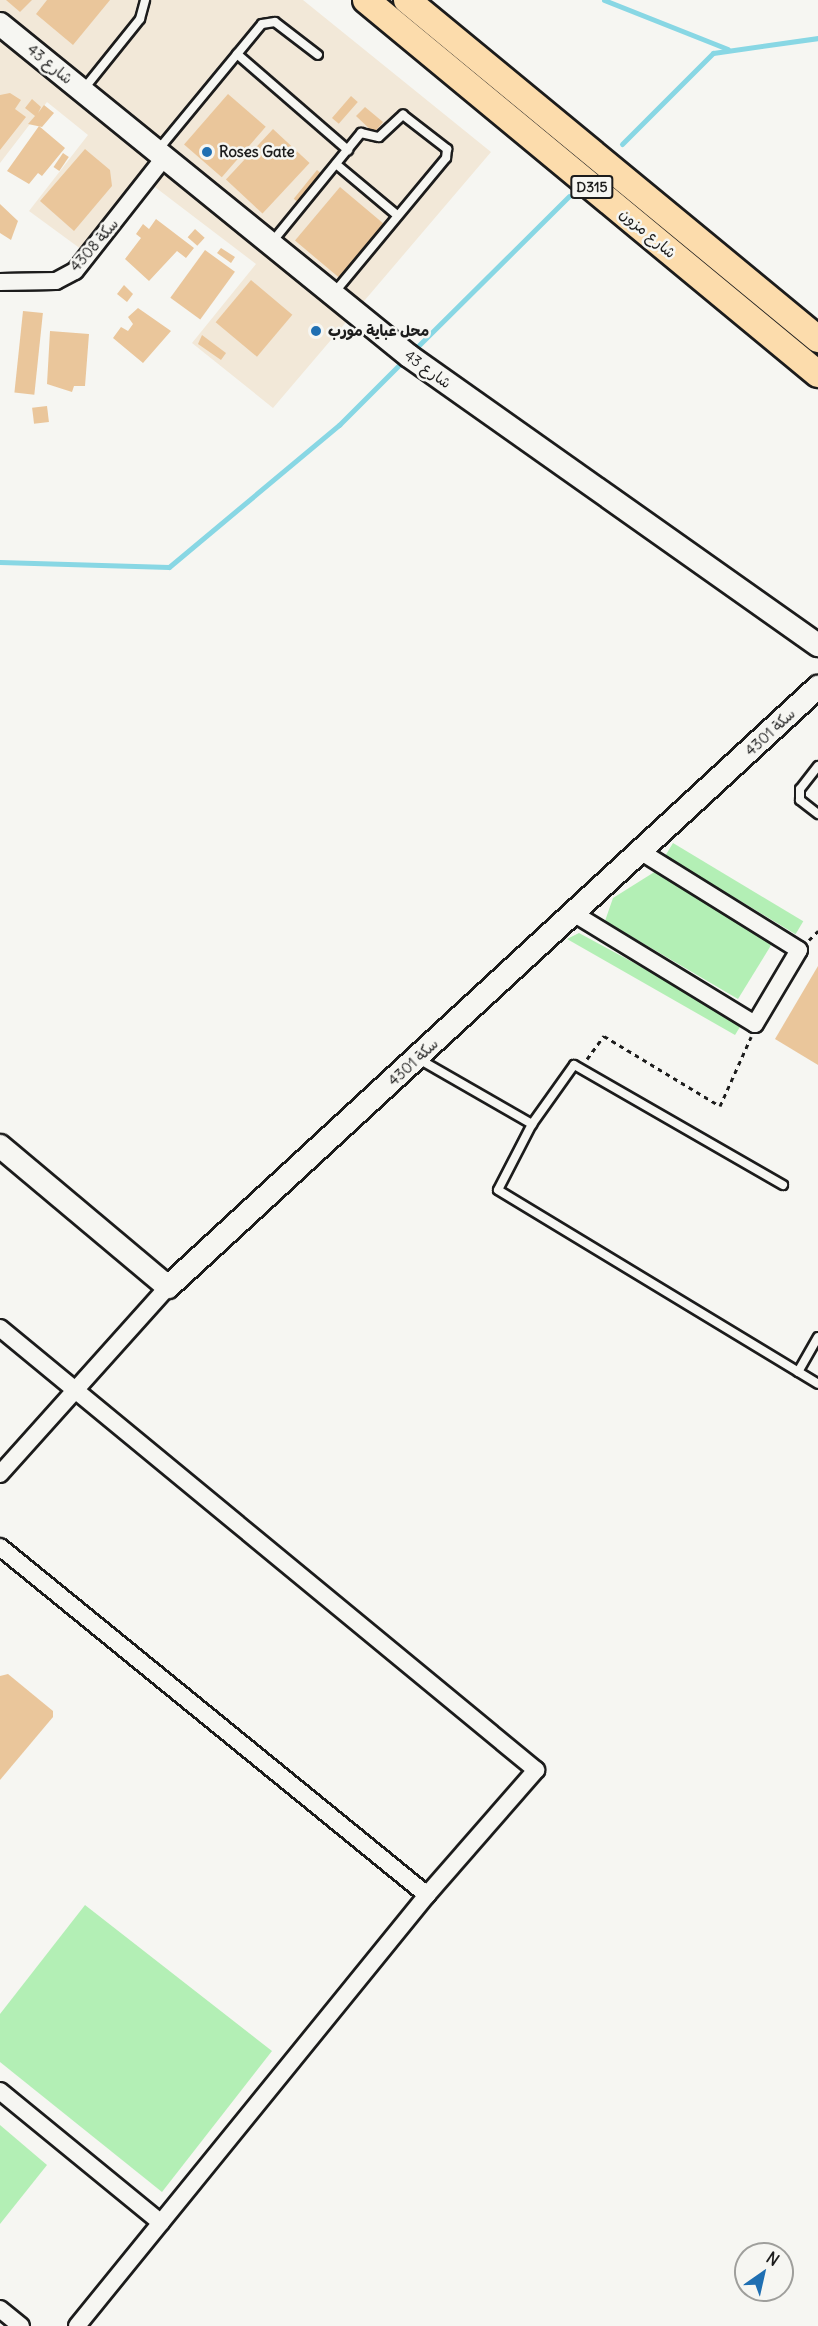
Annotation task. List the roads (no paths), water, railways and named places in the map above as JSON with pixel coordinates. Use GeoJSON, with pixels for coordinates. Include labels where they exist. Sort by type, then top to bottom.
{"type":"FeatureCollection","features":[{"type":"Feature","properties":{"kind":"main road","name":"شارع مزون"},"geometry":{"type":"LineString","coordinates":[[366,0],[816,372]]}},
{"type":"Feature","properties":{"kind":"main road","name":"شارع مزون"},"geometry":{"type":"LineString","coordinates":[[407,0],[818,339]]}},
{"type":"Feature","properties":{"kind":"street","name":"شارع 43"},"geometry":{"type":"LineString","coordinates":[[0,24],[409,356],[818,645]]}},
{"type":"Feature","properties":{"kind":"street","name":"سكة 4308"},"geometry":{"type":"LineString","coordinates":[[0,282],[56,281],[75,271],[160,156]]}},
{"type":"Feature","properties":{"kind":"street","name":"سكة 4301"},"geometry":{"type":"LineString","coordinates":[[168,1287],[818,687]]}},
{"type":"Feature","properties":{"kind":"street"},"geometry":{"type":"LineString","coordinates":[[573,914],[755,1024],[799,950],[640,851]]}},
{"type":"Feature","properties":{"kind":"street"},"geometry":{"type":"LineString","coordinates":[[0,1146],[168,1287],[73,1390],[0,1474]]}},
{"type":"Feature","properties":{"kind":"street"},"geometry":{"type":"LineString","coordinates":[[0,1328],[536,1770],[427,1895],[77,2326]]}},
{"type":"Feature","properties":{"kind":"street"},"geometry":{"type":"LineString","coordinates":[[0,1547],[427,1895]]}},
{"type":"Feature","properties":{"kind":"street"},"geometry":{"type":"LineString","coordinates":[[0,2091],[161,2223]]}},
{"type":"Feature","properties":{"kind":"street"},"geometry":{"type":"LineString","coordinates":[[0,2309],[21,2326]]}},
{"type":"Feature","properties":{"kind":"lane"},"geometry":{"type":"LineString","coordinates":[[82,91],[140,19],[145,0]]}},
{"type":"Feature","properties":{"kind":"lane"},"geometry":{"type":"LineString","coordinates":[[160,156],[237,54],[268,21],[318,55]]}},
{"type":"Feature","properties":{"kind":"lane"},"geometry":{"type":"LineString","coordinates":[[237,54],[348,150]]}},
{"type":"Feature","properties":{"kind":"lane"},"geometry":{"type":"LineString","coordinates":[[270,245],[361,133],[379,137],[399,114],[447,149],[446,158],[332,295]]}},
{"type":"Feature","properties":{"kind":"lane"},"geometry":{"type":"LineString","coordinates":[[336,164],[397,215]]}},
{"type":"Feature","properties":{"kind":"lane"},"geometry":{"type":"LineString","coordinates":[[818,766],[800,789],[800,800],[818,814]]}},
{"type":"Feature","properties":{"kind":"lane"},"geometry":{"type":"LineString","coordinates":[[417,1058],[532,1124]]}},
{"type":"Feature","properties":{"kind":"lane"},"geometry":{"type":"LineString","coordinates":[[783,1185],[582,1066],[567,1068],[498,1183],[503,1196],[818,1384]]}},
{"type":"Feature","properties":{"kind":"lane"},"geometry":{"type":"LineString","coordinates":[[798,1372],[818,1337]]}},
{"type":"Feature","properties":{"kind":"waterway"},"geometry":{"type":"LineString","coordinates":[[604,0],[728,49]]}},
{"type":"Feature","properties":{"kind":"waterway"},"geometry":{"type":"LineString","coordinates":[[622,144],[713,53],[818,38]]}},
{"type":"Feature","properties":{"kind":"waterway"},"geometry":{"type":"LineString","coordinates":[[412,352],[569,196]]}},
{"type":"Feature","properties":{"kind":"waterway"},"geometry":{"type":"LineString","coordinates":[[0,562],[169,567],[339,425],[405,359]]}},
{"type":"Feature","properties":{"kind":"place","name":"Roses Gate"},"geometry":{"type":"Point","coordinates":[207,152]}},
{"type":"Feature","properties":{"kind":"place","name":"محل عباية مورب"},"geometry":{"type":"Point","coordinates":[316,331]}}]}
